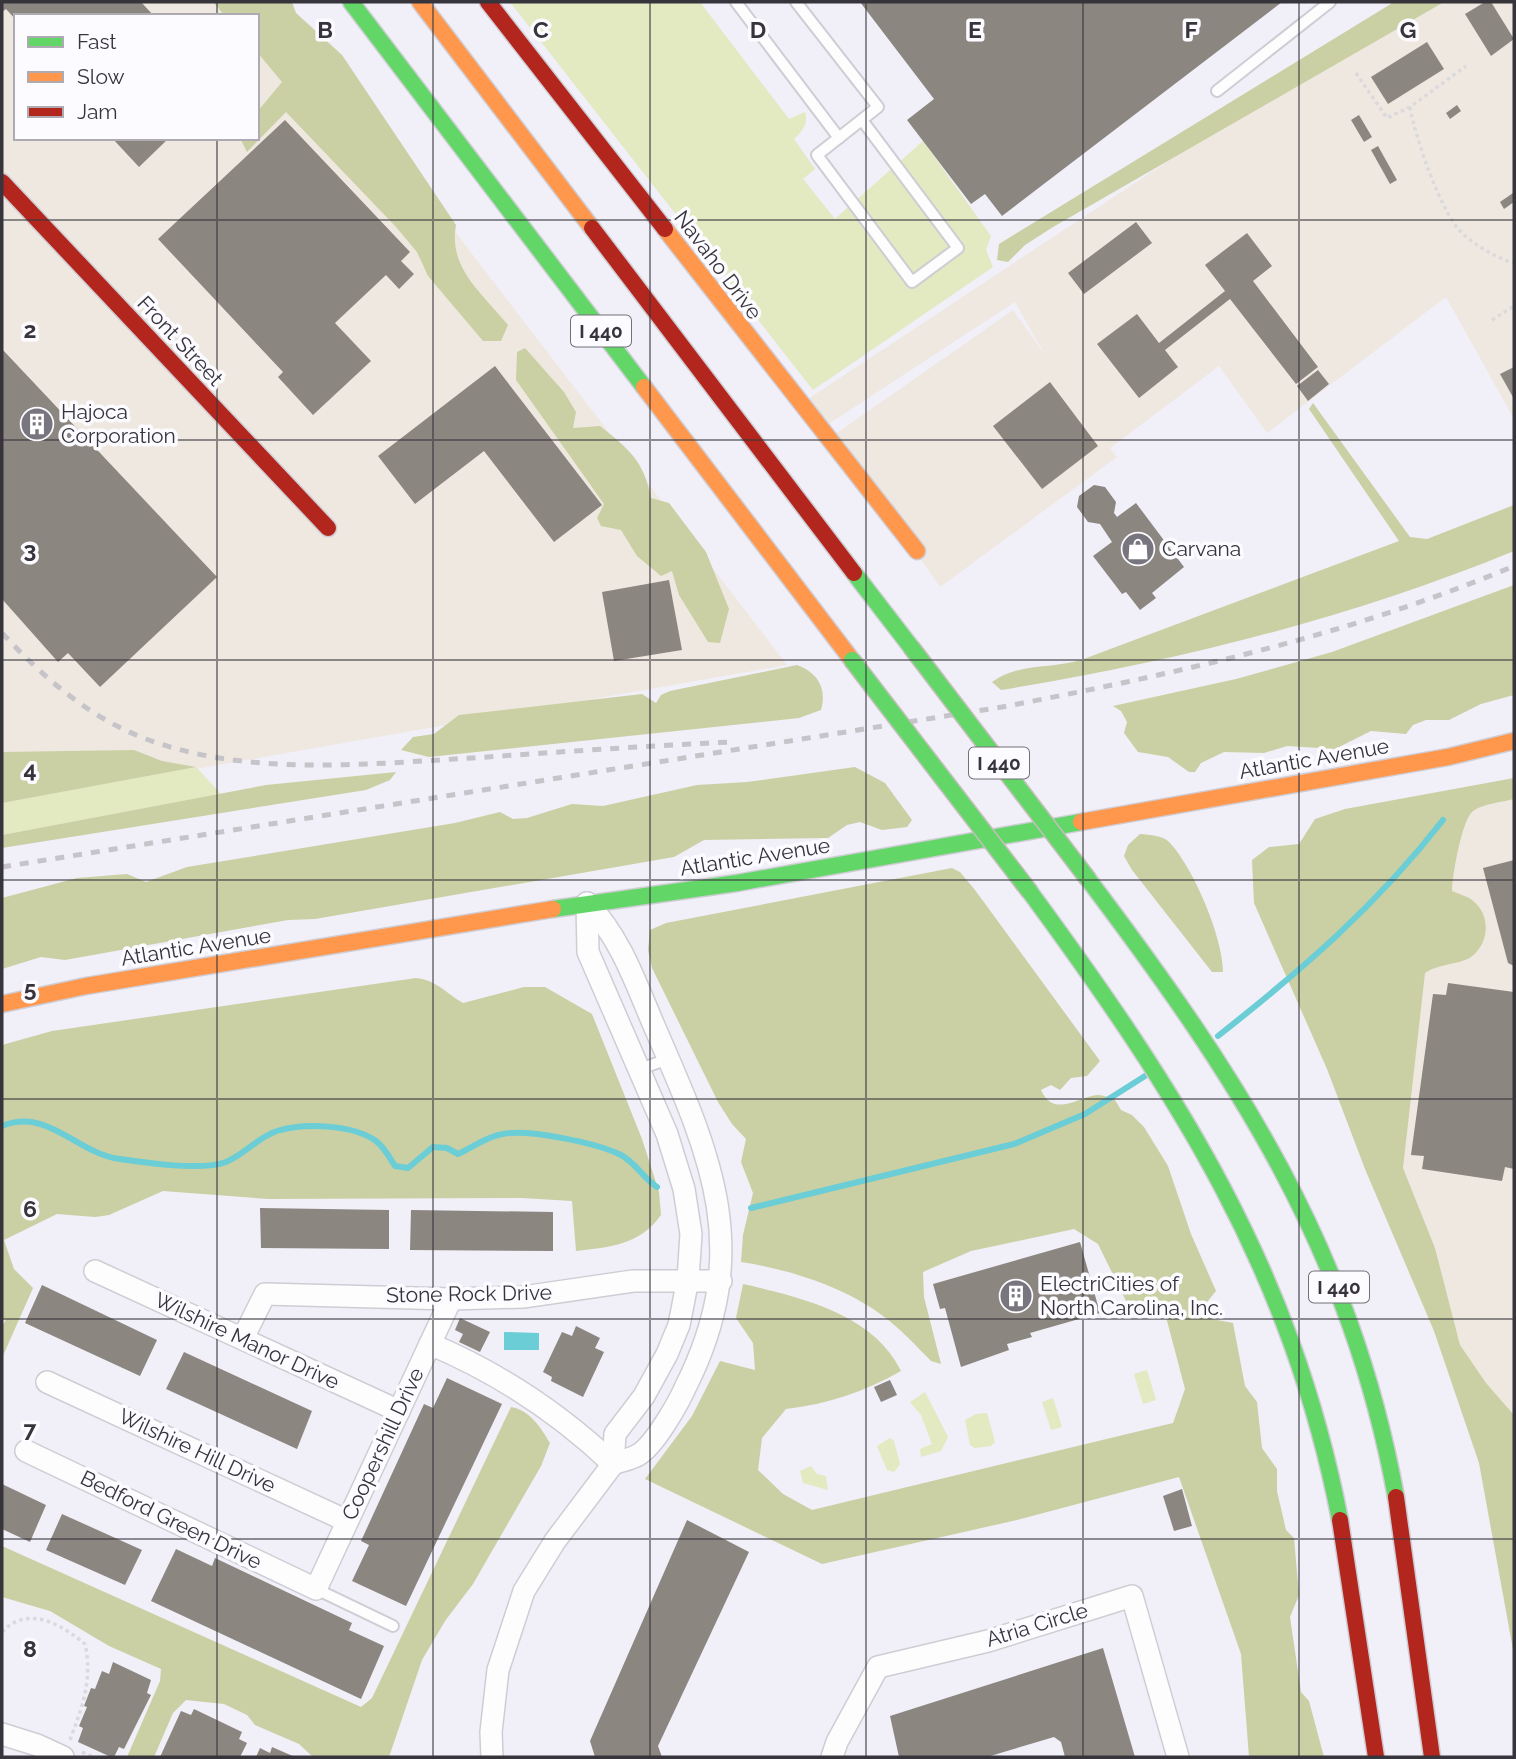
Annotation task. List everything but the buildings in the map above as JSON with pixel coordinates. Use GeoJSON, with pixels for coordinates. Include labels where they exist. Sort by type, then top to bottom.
{"type":"FeatureCollection","features":[{"type":"Feature","properties":{"kind":"main road","name":"I 440"},"geometry":{"type":"LineString","coordinates":[[351,2],[1030,892],[1110,999],[1170,1089],[1231,1199],[1288,1329],[1321,1436],[1346,1543],[1376,1757]]}},
{"type":"Feature","properties":{"kind":"main road","name":"I 440"},"geometry":{"type":"LineString","coordinates":[[419,2],[1088,878],[1216,1055],[1254,1114],[1305,1206],[1333,1271],[1367,1369],[1391,1471],[1432,1757]]}},
{"type":"Feature","properties":{"kind":"main road","name":"Navaho Drive"},"geometry":{"type":"LineString","coordinates":[[488,2],[584,121],[794,400],[917,551]]}},
{"type":"Feature","properties":{"kind":"main road","name":"Front Street"},"geometry":{"type":"LineString","coordinates":[[2,182],[328,528]]}},
{"type":"Feature","properties":{"kind":"main road","name":"Atlantic Avenue"},"geometry":{"type":"LineString","coordinates":[[2,1004],[86,986],[587,903],[737,883],[1448,757],[1514,741]]}},
{"type":"Feature","properties":{"kind":"street"},"geometry":{"type":"LineString","coordinates":[[587,903],[619,944],[668,1059],[708,1156],[717,1190],[721,1222],[721,1281],[707,1336],[677,1404],[640,1455],[613,1464]]}},
{"type":"Feature","properties":{"kind":"street"},"geometry":{"type":"LineString","coordinates":[[492,1757],[491,1732],[499,1670],[524,1591],[555,1541],[613,1464],[615,1434],[644,1396],[667,1354],[679,1325],[688,1279],[691,1234],[684,1189],[667,1134],[588,952],[587,903]]}},
{"type":"Feature","properties":{"kind":"street","name":"Wilshire Manor Drive"},"geometry":{"type":"LineString","coordinates":[[95,1271],[398,1411]]}},
{"type":"Feature","properties":{"kind":"street","name":"Stone Rock Drive"},"geometry":{"type":"LineString","coordinates":[[243,1338],[265,1294],[451,1299],[523,1297],[632,1280],[721,1281]]}},
{"type":"Feature","properties":{"kind":"street","name":"Coopershill Drive"},"geometry":{"type":"LineString","coordinates":[[316,1589],[451,1299]]}},
{"type":"Feature","properties":{"kind":"street"},"geometry":{"type":"LineString","coordinates":[[430,1344],[477,1364],[527,1394],[579,1432],[613,1464]]}},
{"type":"Feature","properties":{"kind":"street","name":"Wilshire Hill Drive"},"geometry":{"type":"LineString","coordinates":[[47,1382],[347,1521]]}},
{"type":"Feature","properties":{"kind":"street","name":"Bedford Green Drive"},"geometry":{"type":"LineString","coordinates":[[26,1451],[316,1589]]}},
{"type":"Feature","properties":{"kind":"street","name":"Atria Circle"},"geometry":{"type":"LineString","coordinates":[[832,1757],[837,1742],[878,1667],[988,1641],[1132,1596],[1178,1757]]}},
{"type":"Feature","properties":{"kind":"street"},"geometry":{"type":"LineString","coordinates":[[2,1734],[37,1745],[71,1751]]}},
{"type":"Feature","properties":{"kind":"lane"},"geometry":{"type":"LineString","coordinates":[[736,2],[839,138]]}},
{"type":"Feature","properties":{"kind":"lane"},"geometry":{"type":"LineString","coordinates":[[796,2],[878,107],[817,155],[912,282],[958,248],[862,120]]}},
{"type":"Feature","properties":{"kind":"lane"},"geometry":{"type":"LineString","coordinates":[[1217,92],[1331,2]]}},
{"type":"Feature","properties":{"kind":"lane"},"geometry":{"type":"LineString","coordinates":[[640,1069],[668,1059]]}},
{"type":"Feature","properties":{"kind":"lane"},"geometry":{"type":"LineString","coordinates":[[316,1589],[393,1626]]}},
{"type":"Feature","properties":{"kind":"path"},"geometry":{"type":"LineString","coordinates":[[1356,74],[1387,118],[1410,107],[1466,66]]}},
{"type":"Feature","properties":{"kind":"path"},"geometry":{"type":"LineString","coordinates":[[1410,107],[1418,145],[1460,231],[1482,249],[1514,264]]}},
{"type":"Feature","properties":{"kind":"path"},"geometry":{"type":"LineString","coordinates":[[1492,320],[1514,306]]}},
{"type":"Feature","properties":{"kind":"path"},"geometry":{"type":"LineString","coordinates":[[2,1632],[7,1626],[29,1618],[48,1620],[85,1644],[89,1663],[88,1682],[71,1751],[93,1757]]}},
{"type":"Feature","properties":{"kind":"shaded area"},"geometry":{"type":"Polygon","coordinates":[[[2,2],[279,2],[787,665],[2,803],[2,2]]]}},
{"type":"Feature","properties":{"kind":"shaded area"},"geometry":{"type":"Polygon","coordinates":[[[1409,2],[1514,2],[1514,419],[1446,297],[1267,433],[1219,366],[1110,448],[1117,457],[940,587],[834,435],[1013,310],[1045,355],[1015,302],[827,425],[808,399],[1409,2]]]}},
{"type":"Feature","properties":{"kind":"shaded area"},"geometry":{"type":"Polygon","coordinates":[[[1514,778],[1514,1507],[1389,1206],[1447,797],[1514,778]]]}},
{"type":"Feature","properties":{"kind":"green space"},"geometry":{"type":"Polygon","coordinates":[[[213,2],[292,2],[296,13],[342,55],[456,225],[457,254],[462,267],[478,291],[508,325],[501,341],[483,341],[428,276],[417,252],[396,227],[286,112],[259,140],[259,110],[282,82],[259,54],[259,14],[223,14],[213,2]]]}},
{"type":"Feature","properties":{"kind":"green space"},"geometry":{"type":"Polygon","coordinates":[[[510,2],[700,2],[789,119],[805,112],[805,124],[794,139],[815,169],[803,179],[835,219],[923,141],[991,236],[986,250],[993,267],[813,390],[510,2]]]}},
{"type":"Feature","properties":{"kind":"green space"},"geometry":{"type":"Polygon","coordinates":[[[1394,2],[1444,2],[1053,227],[1025,245],[1008,262],[997,260],[999,244],[1394,2]]]}},
{"type":"Feature","properties":{"kind":"green space"},"geometry":{"type":"Polygon","coordinates":[[[241,140],[259,140],[247,152],[241,140]]]}},
{"type":"Feature","properties":{"kind":"green space"},"geometry":{"type":"Polygon","coordinates":[[[525,348],[564,392],[576,412],[573,428],[600,426],[619,442],[639,465],[651,498],[669,503],[706,552],[729,609],[720,643],[708,642],[679,595],[672,571],[661,576],[637,556],[621,530],[601,526],[597,518],[604,504],[516,380],[517,352],[525,348]]]}},
{"type":"Feature","properties":{"kind":"green space"},"geometry":{"type":"Polygon","coordinates":[[[1313,403],[1410,537],[1427,539],[1514,505],[1514,551],[1390,597],[1262,635],[1066,679],[1001,690],[992,682],[1023,669],[1081,660],[1399,541],[1309,409],[1313,403]]]}},
{"type":"Feature","properties":{"kind":"green space"},"geometry":{"type":"Polygon","coordinates":[[[1514,585],[1514,695],[1481,704],[1449,720],[1426,720],[1413,725],[1406,734],[1371,731],[1335,749],[1287,746],[1264,753],[1224,752],[1201,763],[1195,772],[1189,772],[1168,757],[1138,752],[1124,733],[1127,722],[1121,711],[1113,706],[1236,679],[1332,652],[1514,585]]]}},
{"type":"Feature","properties":{"kind":"green space"},"geometry":{"type":"Polygon","coordinates":[[[797,665],[815,677],[823,695],[821,710],[799,718],[429,757],[401,750],[413,737],[434,734],[459,715],[642,694],[656,703],[661,695],[670,691],[797,665]]]}},
{"type":"Feature","properties":{"kind":"green space"},"geometry":{"type":"Polygon","coordinates":[[[134,750],[162,761],[196,767],[2,803],[2,752],[134,750]]]}},
{"type":"Feature","properties":{"kind":"green space"},"geometry":{"type":"Polygon","coordinates":[[[196,767],[221,794],[2,835],[2,803],[196,767]]]}},
{"type":"Feature","properties":{"kind":"green space"},"geometry":{"type":"Polygon","coordinates":[[[855,767],[885,783],[912,820],[907,827],[882,830],[860,822],[847,825],[828,838],[704,840],[674,857],[315,919],[288,920],[65,960],[41,957],[2,969],[2,898],[77,878],[127,874],[146,882],[187,867],[455,823],[500,812],[513,819],[527,818],[572,804],[603,806],[697,785],[747,782],[855,767]]]}},
{"type":"Feature","properties":{"kind":"green space"},"geometry":{"type":"Polygon","coordinates":[[[396,772],[390,780],[366,790],[2,848],[2,835],[266,785],[396,772]]]}},
{"type":"Feature","properties":{"kind":"green space"},"geometry":{"type":"Polygon","coordinates":[[[1514,778],[1514,799],[1476,809],[1468,817],[1461,837],[1452,891],[1478,906],[1485,920],[1485,937],[1471,957],[1425,973],[1403,1168],[1435,1248],[1460,1345],[1486,1383],[1514,1415],[1514,1655],[1479,1463],[1434,1331],[1365,1169],[1327,1069],[1254,903],[1252,860],[1269,847],[1299,844],[1315,819],[1345,809],[1514,778]]]}},
{"type":"Feature","properties":{"kind":"green space"},"geometry":{"type":"Polygon","coordinates":[[[1140,834],[1167,840],[1188,869],[1213,923],[1223,972],[1212,972],[1132,870],[1124,856],[1128,845],[1140,834]]]}},
{"type":"Feature","properties":{"kind":"green space"},"geometry":{"type":"Polygon","coordinates":[[[952,868],[960,872],[975,890],[1100,1061],[1087,1076],[1071,1078],[1060,1090],[1051,1085],[1041,1090],[1046,1099],[1060,1105],[1098,1095],[1115,1100],[1121,1110],[1132,1115],[1144,1127],[1168,1166],[1191,1234],[1216,1291],[1203,1307],[1212,1319],[1233,1323],[1245,1386],[1257,1402],[1262,1448],[1277,1469],[1277,1491],[1286,1530],[1294,1538],[1299,1595],[1290,1617],[1301,1692],[1309,1701],[1324,1757],[1249,1757],[1241,1654],[1179,1477],[1017,1520],[822,1564],[645,1479],[692,1416],[720,1361],[755,1370],[753,1343],[736,1318],[743,1284],[811,1302],[854,1322],[873,1335],[889,1351],[901,1371],[845,1396],[786,1409],[762,1438],[758,1470],[783,1494],[812,1510],[1173,1423],[1185,1389],[1165,1313],[1149,1316],[1131,1311],[1098,1244],[1074,1229],[971,1251],[923,1272],[924,1297],[941,1364],[931,1361],[890,1321],[851,1296],[778,1269],[741,1262],[743,1235],[753,1193],[741,1162],[746,1139],[732,1124],[718,1102],[652,968],[648,950],[650,930],[666,923],[952,868]]]}},
{"type":"Feature","properties":{"kind":"green space"},"geometry":{"type":"Polygon","coordinates":[[[416,978],[435,984],[463,1003],[524,987],[545,987],[592,1014],[642,1139],[659,1192],[661,1215],[653,1225],[634,1239],[623,1243],[576,1251],[572,1201],[522,1198],[268,1199],[163,1191],[109,1215],[95,1217],[57,1214],[4,1240],[14,1269],[33,1288],[2,1358],[2,1327],[6,1319],[2,1320],[2,1045],[52,1031],[416,978]]]}},
{"type":"Feature","properties":{"kind":"green space"},"geometry":{"type":"Polygon","coordinates":[[[1147,1370],[1156,1400],[1143,1404],[1134,1374],[1147,1370]]]}},
{"type":"Feature","properties":{"kind":"green space"},"geometry":{"type":"Polygon","coordinates":[[[925,1392],[948,1437],[941,1451],[921,1457],[920,1449],[932,1444],[921,1415],[910,1402],[925,1392]]]}},
{"type":"Feature","properties":{"kind":"green space"},"geometry":{"type":"Polygon","coordinates":[[[1053,1398],[1062,1427],[1051,1430],[1042,1402],[1053,1398]]]}},
{"type":"Feature","properties":{"kind":"green space"},"geometry":{"type":"Polygon","coordinates":[[[511,1407],[529,1416],[550,1443],[541,1466],[473,1584],[445,1621],[422,1660],[389,1757],[313,1757],[299,1744],[255,1725],[247,1715],[224,1704],[186,1700],[173,1713],[154,1757],[127,1757],[160,1681],[161,1669],[109,1646],[50,1611],[2,1597],[2,1546],[361,1707],[372,1698],[511,1407]]]}},
{"type":"Feature","properties":{"kind":"green space"},"geometry":{"type":"Polygon","coordinates":[[[987,1413],[995,1442],[991,1446],[975,1448],[970,1445],[965,1420],[976,1414],[987,1413]]]}},
{"type":"Feature","properties":{"kind":"green space"},"geometry":{"type":"Polygon","coordinates":[[[890,1438],[894,1441],[900,1464],[894,1472],[887,1470],[877,1446],[890,1438]]]}},
{"type":"Feature","properties":{"kind":"green space"},"geometry":{"type":"Polygon","coordinates":[[[811,1466],[817,1474],[826,1476],[828,1490],[803,1483],[800,1471],[811,1466]]]}},
{"type":"Feature","properties":{"kind":"water"},"geometry":{"type":"Polygon","coordinates":[[[504,1332],[539,1333],[539,1350],[504,1350],[504,1332]]]}},
{"type":"Feature","properties":{"kind":"waterway"},"geometry":{"type":"LineString","coordinates":[[1218,1036],[1337,935],[1392,881],[1443,820]]}},
{"type":"Feature","properties":{"kind":"waterway"},"geometry":{"type":"LineString","coordinates":[[751,1208],[1014,1144],[1085,1114],[1145,1076]]}},
{"type":"Feature","properties":{"kind":"waterway"},"geometry":{"type":"LineString","coordinates":[[2,1126],[34,1122],[104,1155],[189,1166],[226,1162],[270,1134],[288,1128],[314,1126],[354,1131],[366,1135],[382,1146],[395,1166],[408,1168],[433,1147],[447,1148],[458,1154],[497,1135],[529,1133],[610,1150],[631,1162],[657,1187]]}},
{"type":"Feature","properties":{"kind":"railway"},"geometry":{"type":"LineString","coordinates":[[2,867],[1002,707],[1132,681],[1262,650],[1389,612],[1514,566]]}},
{"type":"Feature","properties":{"kind":"railway"},"geometry":{"type":"LineString","coordinates":[[2,633],[50,680],[105,719],[146,739],[225,759],[349,765],[732,742]]}},
{"type":"Feature","properties":{"kind":"traffic: fast"},"geometry":{"type":"LineString","coordinates":[[351,2],[644,387]]}},
{"type":"Feature","properties":{"kind":"traffic: fast"},"geometry":{"type":"LineString","coordinates":[[854,573],[911,647]]}},
{"type":"Feature","properties":{"kind":"traffic: fast"},"geometry":{"type":"LineString","coordinates":[[911,647],[1088,879]]}},
{"type":"Feature","properties":{"kind":"traffic: fast"},"geometry":{"type":"LineString","coordinates":[[852,660],[1030,892]]}},
{"type":"Feature","properties":{"kind":"traffic: fast"},"geometry":{"type":"LineString","coordinates":[[553,909],[737,883],[1081,822]]}},
{"type":"Feature","properties":{"kind":"traffic: fast"},"geometry":{"type":"LineString","coordinates":[[1088,879],[1193,1024],[1281,1169],[1318,1244],[1350,1323],[1376,1407],[1396,1497]]}},
{"type":"Feature","properties":{"kind":"traffic: fast"},"geometry":{"type":"LineString","coordinates":[[1030,892],[1134,1040],[1181,1113],[1260,1264],[1292,1344],[1319,1429],[1340,1520]]}},
{"type":"Feature","properties":{"kind":"traffic: slow"},"geometry":{"type":"LineString","coordinates":[[420,2],[592,228]]}},
{"type":"Feature","properties":{"kind":"traffic: slow"},"geometry":{"type":"LineString","coordinates":[[665,229],[917,551]]}},
{"type":"Feature","properties":{"kind":"traffic: slow"},"geometry":{"type":"LineString","coordinates":[[644,387],[852,660]]}},
{"type":"Feature","properties":{"kind":"traffic: slow"},"geometry":{"type":"LineString","coordinates":[[1081,822],[1448,757],[1514,741]]}},
{"type":"Feature","properties":{"kind":"traffic: slow"},"geometry":{"type":"LineString","coordinates":[[2,1004],[86,986],[553,909]]}},
{"type":"Feature","properties":{"kind":"traffic: jam"},"geometry":{"type":"LineString","coordinates":[[488,2],[665,229]]}},
{"type":"Feature","properties":{"kind":"traffic: jam"},"geometry":{"type":"LineString","coordinates":[[2,182],[328,528]]}},
{"type":"Feature","properties":{"kind":"traffic: jam"},"geometry":{"type":"LineString","coordinates":[[592,228],[854,573]]}},
{"type":"Feature","properties":{"kind":"traffic: jam"},"geometry":{"type":"LineString","coordinates":[[1396,1497],[1432,1757]]}},
{"type":"Feature","properties":{"kind":"traffic: jam"},"geometry":{"type":"LineString","coordinates":[[1340,1520],[1376,1757]]}},
{"type":"Feature","properties":{"kind":"place","name":"Hajoca Corporation"},"geometry":{"type":"Point","coordinates":[37,424]}},
{"type":"Feature","properties":{"kind":"place","name":"Carvana"},"geometry":{"type":"Point","coordinates":[1138,549]}},
{"type":"Feature","properties":{"kind":"place","name":"ElectriCities of North Carolina, Inc."},"geometry":{"type":"Point","coordinates":[1016,1296]}}]}
